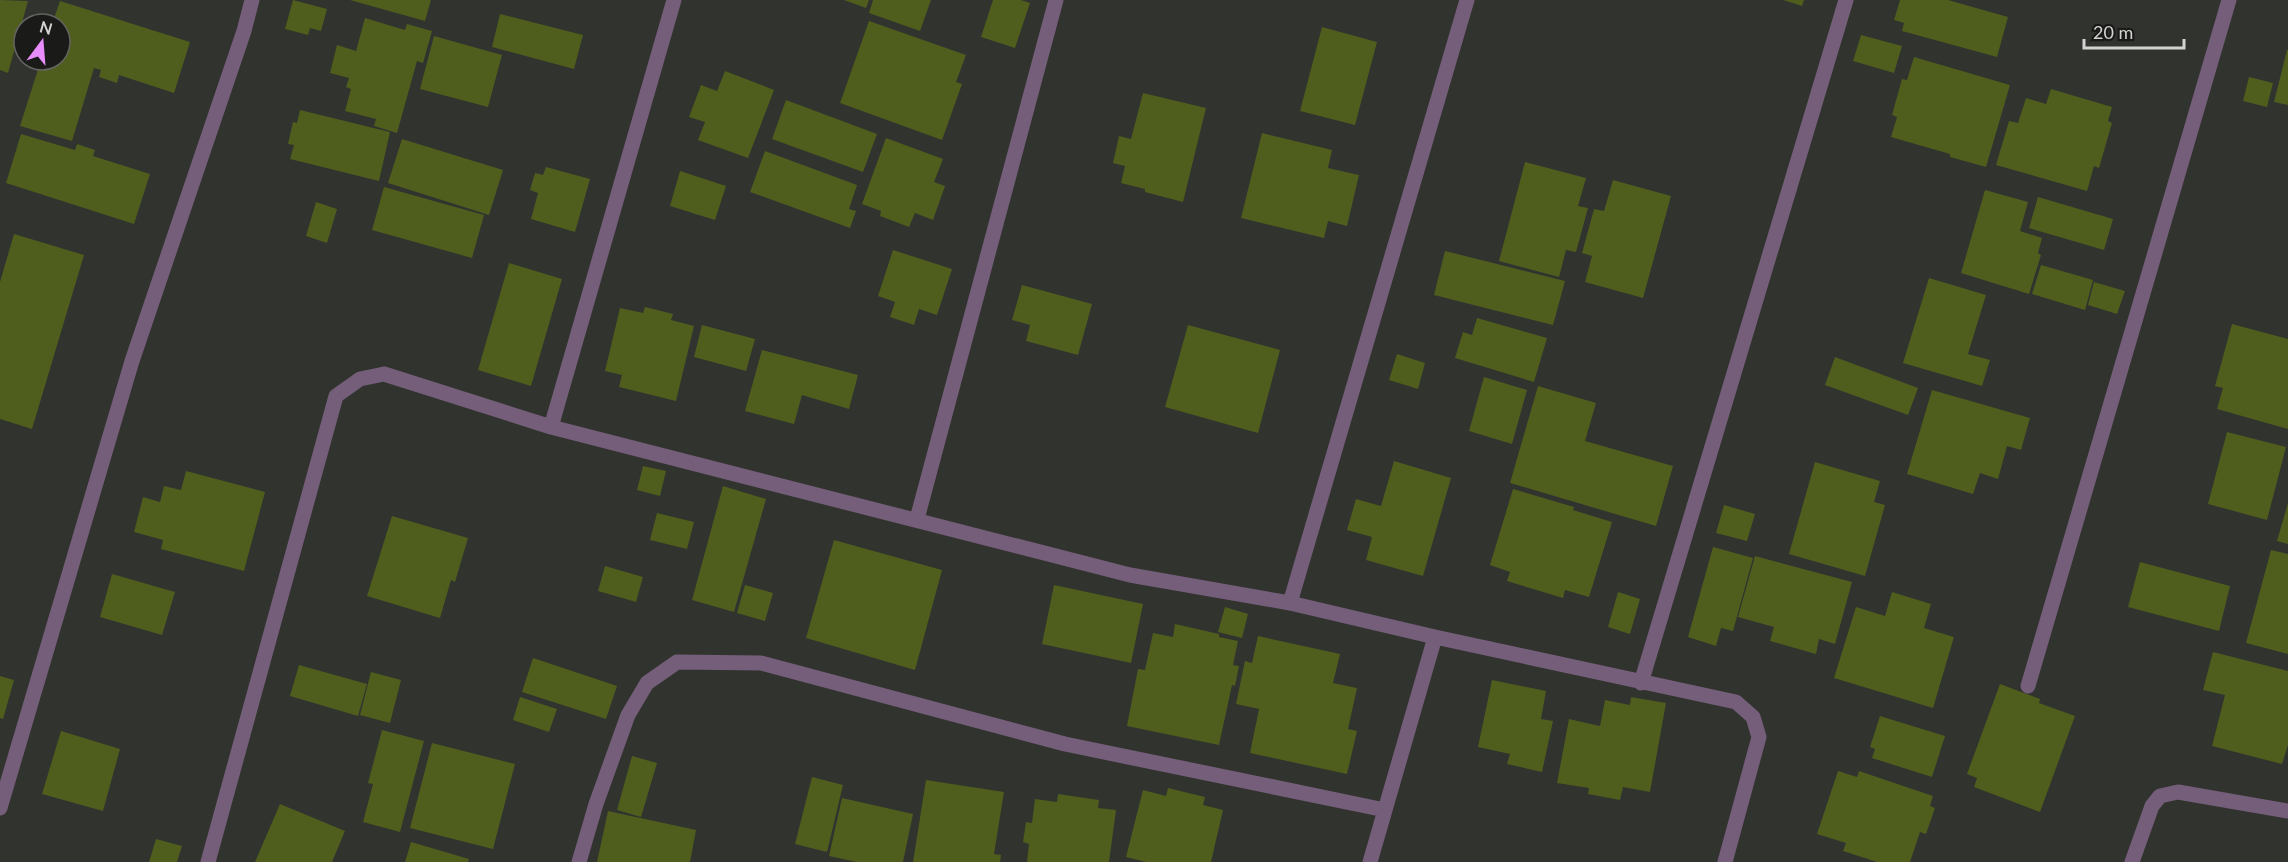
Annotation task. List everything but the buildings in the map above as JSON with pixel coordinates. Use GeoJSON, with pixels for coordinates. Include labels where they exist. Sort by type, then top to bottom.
{"type":"FeatureCollection","features":[{"type":"Feature","properties":{"kind":"street"},"geometry":{"type":"LineString","coordinates":[[0,808],[132,361],[244,31],[252,0]]}},
{"type":"Feature","properties":{"kind":"street"},"geometry":{"type":"LineString","coordinates":[[551,428],[674,0]]}},
{"type":"Feature","properties":{"kind":"street"},"geometry":{"type":"LineString","coordinates":[[917,519],[1056,0]]}},
{"type":"Feature","properties":{"kind":"street"},"geometry":{"type":"LineString","coordinates":[[1290,603],[1467,0]]}},
{"type":"Feature","properties":{"kind":"street"},"geometry":{"type":"LineString","coordinates":[[1641,683],[1846,0]]}},
{"type":"Feature","properties":{"kind":"street"},"geometry":{"type":"LineString","coordinates":[[2028,686],[2229,0]]}},
{"type":"Feature","properties":{"kind":"street"},"geometry":{"type":"LineString","coordinates":[[208,862],[336,396],[360,379],[384,374],[551,428],[917,519],[1130,575],[1290,603],[1641,683],[1736,702],[1753,717],[1759,737],[1725,862]]}},
{"type":"Feature","properties":{"kind":"street"},"geometry":{"type":"LineString","coordinates":[[1370,862],[1435,637]]}},
{"type":"Feature","properties":{"kind":"street"},"geometry":{"type":"LineString","coordinates":[[579,862],[596,804],[628,715],[646,683],[678,662],[761,663],[1065,744],[1386,810]]}},
{"type":"Feature","properties":{"kind":"street"},"geometry":{"type":"LineString","coordinates":[[2132,862],[2152,806],[2160,796],[2178,792],[2288,811]]}}]}
